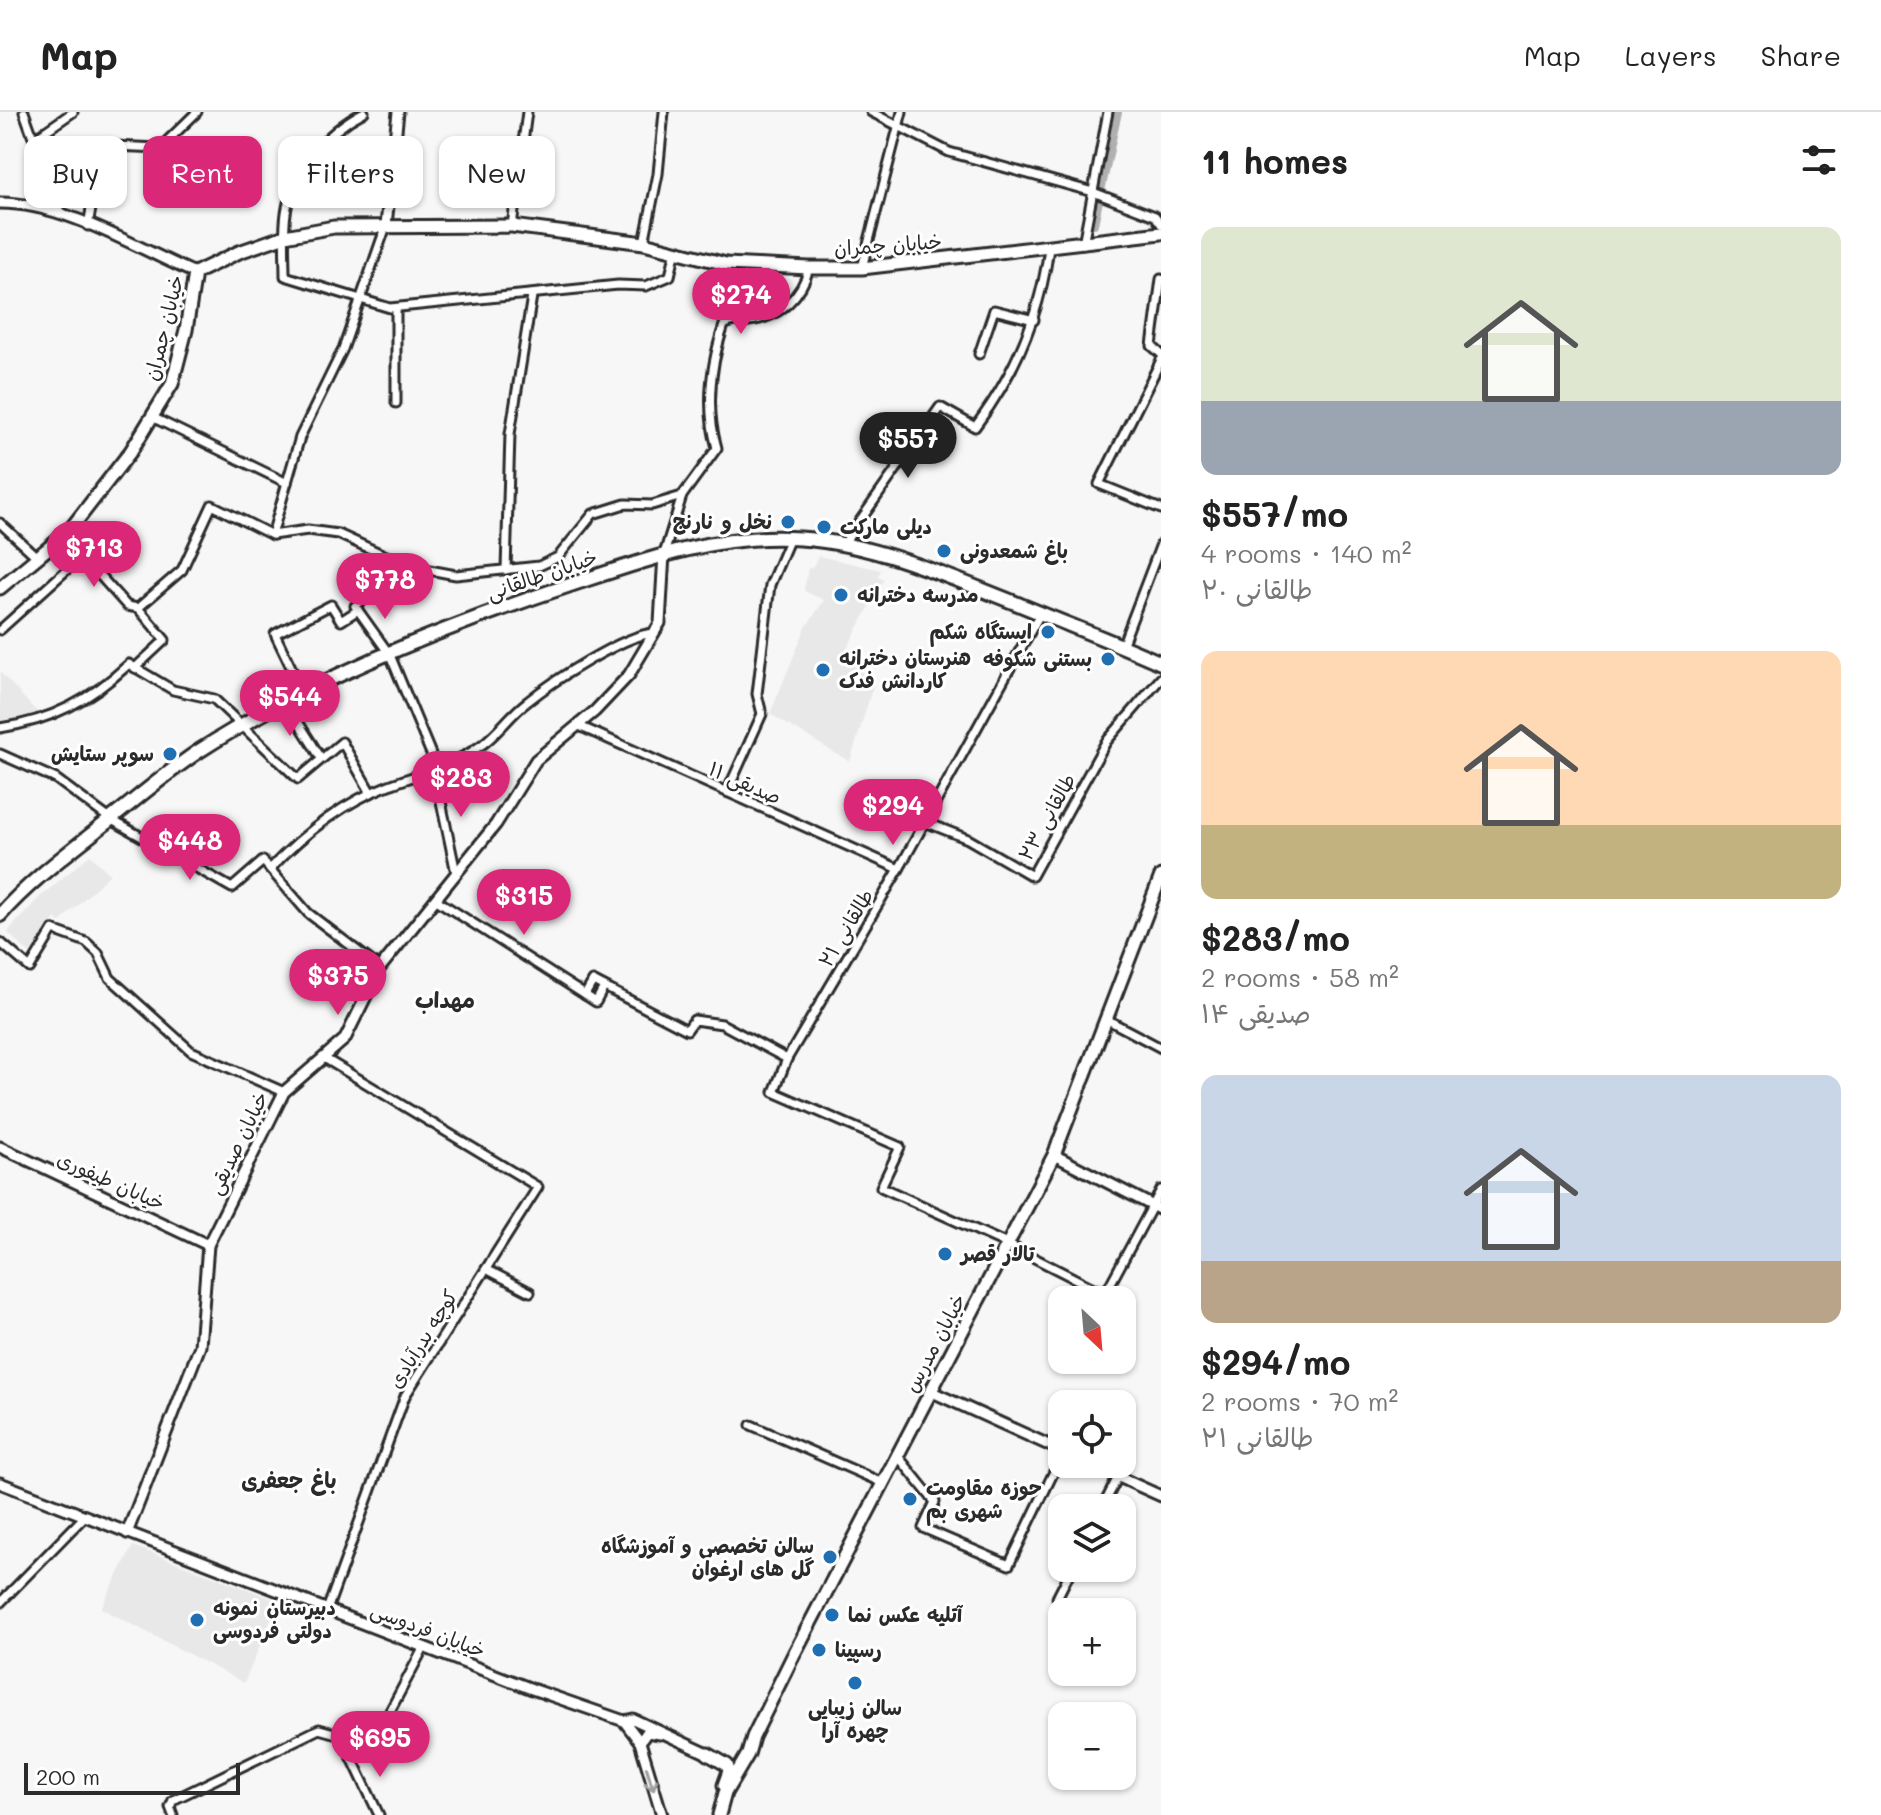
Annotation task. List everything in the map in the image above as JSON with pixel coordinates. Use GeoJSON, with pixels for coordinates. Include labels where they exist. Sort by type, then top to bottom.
{"type":"FeatureCollection","features":[{"type":"Feature","properties":{"kind":"main road","name":"خیابان چمران"},"geometry":{"type":"LineString","coordinates":[[0,588],[69,531],[131,451],[172,384],[186,330],[195,273],[239,252],[285,236],[334,227],[512,226],[644,243],[675,254],[726,264],[862,268],[1161,233]]}},
{"type":"Feature","properties":{"kind":"main road","name":"خیابان طالقانی"},"geometry":{"type":"LineString","coordinates":[[0,915],[55,862],[110,819],[198,752],[244,725],[390,655],[523,601],[664,554],[727,541],[790,538],[843,545],[907,563],[1161,663]]}},
{"type":"Feature","properties":{"kind":"main road","name":"خیابان مدرس"},"geometry":{"type":"LineString","coordinates":[[719,1815],[725,1793],[748,1754],[749,1746],[897,1455],[1054,1155],[1161,876]]}},
{"type":"Feature","properties":{"kind":"main road"},"geometry":{"type":"LineString","coordinates":[[708,1754],[730,1759],[738,1757],[749,1746]]}},
{"type":"Feature","properties":{"kind":"main road"},"geometry":{"type":"LineString","coordinates":[[708,1754],[727,1765],[725,1793]]}},
{"type":"Feature","properties":{"kind":"street"},"geometry":{"type":"LineString","coordinates":[[24,112],[33,136]]}},
{"type":"Feature","properties":{"kind":"street"},"geometry":{"type":"LineString","coordinates":[[38,136],[73,112]]}},
{"type":"Feature","properties":{"kind":"street"},"geometry":{"type":"LineString","coordinates":[[88,226],[100,156],[113,146],[160,148],[197,112]]}},
{"type":"Feature","properties":{"kind":"street"},"geometry":{"type":"LineString","coordinates":[[364,112],[335,131],[304,168],[286,213],[285,276],[396,308],[618,285],[646,286],[670,276],[675,254]]}},
{"type":"Feature","properties":{"kind":"street"},"geometry":{"type":"LineString","coordinates":[[272,535],[300,437],[343,349],[386,225],[398,112]]}},
{"type":"Feature","properties":{"kind":"street"},"geometry":{"type":"LineString","coordinates":[[512,226],[527,112]]}},
{"type":"Feature","properties":{"kind":"street"},"geometry":{"type":"LineString","coordinates":[[644,243],[658,174],[664,112]]}},
{"type":"Feature","properties":{"kind":"street"},"geometry":{"type":"LineString","coordinates":[[871,112],[949,152],[1093,192],[1155,216],[1161,224]]}},
{"type":"Feature","properties":{"kind":"street"},"geometry":{"type":"LineString","coordinates":[[862,268],[902,112]]}},
{"type":"Feature","properties":{"kind":"street"},"geometry":{"type":"LineString","coordinates":[[1083,244],[1108,112]]}},
{"type":"Feature","properties":{"kind":"street"},"geometry":{"type":"LineString","coordinates":[[0,203],[28,203],[60,212],[195,273]]}},
{"type":"Feature","properties":{"kind":"street"},"geometry":{"type":"LineString","coordinates":[[59,208],[60,212]]}},
{"type":"Feature","properties":{"kind":"street"},"geometry":{"type":"LineString","coordinates":[[843,545],[940,407],[975,427],[1009,376],[1034,320],[1049,248]]}},
{"type":"Feature","properties":{"kind":"street"},"geometry":{"type":"LineString","coordinates":[[664,554],[682,496],[717,448],[710,394],[715,353],[724,325],[736,320],[767,317],[783,308],[797,295],[809,268]]}},
{"type":"Feature","properties":{"kind":"street"},"geometry":{"type":"LineString","coordinates":[[1161,279],[1152,346],[1161,357],[1099,484],[1161,509]]}},
{"type":"Feature","properties":{"kind":"street"},"geometry":{"type":"LineString","coordinates":[[506,570],[510,434],[532,296]]}},
{"type":"Feature","properties":{"kind":"street"},"geometry":{"type":"LineString","coordinates":[[396,308],[396,403]]}},
{"type":"Feature","properties":{"kind":"street"},"geometry":{"type":"LineString","coordinates":[[979,354],[994,310],[1034,320]]}},
{"type":"Feature","properties":{"kind":"street"},"geometry":{"type":"LineString","coordinates":[[152,417],[287,483]]}},
{"type":"Feature","properties":{"kind":"street"},"geometry":{"type":"LineString","coordinates":[[138,608],[182,570],[212,505],[272,535],[308,530],[338,534],[408,566],[456,575],[539,566],[558,557],[593,514],[625,504],[652,505],[682,496]]}},
{"type":"Feature","properties":{"kind":"street"},"geometry":{"type":"LineString","coordinates":[[0,523],[38,558]]}},
{"type":"Feature","properties":{"kind":"street"},"geometry":{"type":"LineString","coordinates":[[727,792],[762,714],[757,694],[770,585],[790,538]]}},
{"type":"Feature","properties":{"kind":"street"},"geometry":{"type":"LineString","coordinates":[[0,728],[30,723],[81,703],[165,640],[138,608],[127,606],[103,575],[81,557],[56,543]]}},
{"type":"Feature","properties":{"kind":"street"},"geometry":{"type":"LineString","coordinates":[[1122,646],[1161,544]]}},
{"type":"Feature","properties":{"kind":"street","name":"خیابان صدیقی"},"geometry":{"type":"LineString","coordinates":[[127,1533],[200,1346],[208,1245],[284,1092],[345,1039],[380,968],[496,824],[536,760],[629,675],[660,623],[664,554]]}},
{"type":"Feature","properties":{"kind":"street"},"geometry":{"type":"LineString","coordinates":[[0,630],[81,557]]}},
{"type":"Feature","properties":{"kind":"street"},"geometry":{"type":"LineString","coordinates":[[304,694],[275,634],[331,605],[341,621],[408,566]]}},
{"type":"Feature","properties":{"kind":"street"},"geometry":{"type":"LineString","coordinates":[[357,608],[390,655],[434,772],[456,873]]}},
{"type":"Feature","properties":{"kind":"street","name":"طالقانی ۲۱"},"geometry":{"type":"LineString","coordinates":[[1007,1244],[881,1187],[900,1147],[774,1092],[787,1059],[899,869],[1040,614]]}},
{"type":"Feature","properties":{"kind":"street"},"geometry":{"type":"LineString","coordinates":[[270,869],[324,820],[371,793],[434,772],[484,743],[525,703],[566,676],[631,636],[654,633]]}},
{"type":"Feature","properties":{"kind":"street"},"geometry":{"type":"LineString","coordinates":[[132,666],[173,690],[214,699],[298,779],[342,742],[371,793]]}},
{"type":"Feature","properties":{"kind":"street","name":"طالقانی ۲۳"},"geometry":{"type":"LineString","coordinates":[[925,822],[968,839],[1032,876],[1106,742],[1161,678]]}},
{"type":"Feature","properties":{"kind":"street"},"geometry":{"type":"LineString","coordinates":[[286,703],[321,758]]}},
{"type":"Feature","properties":{"kind":"street","name":"صدیقی ۱۱"},"geometry":{"type":"LineString","coordinates":[[577,725],[899,869]]}},
{"type":"Feature","properties":{"kind":"street"},"geometry":{"type":"LineString","coordinates":[[0,754],[56,779],[110,819],[232,888],[263,861],[308,913],[380,968]]}},
{"type":"Feature","properties":{"kind":"street"},"geometry":{"type":"LineString","coordinates":[[435,899],[596,1002],[604,987]]}},
{"type":"Feature","properties":{"kind":"street"},"geometry":{"type":"LineString","coordinates":[[0,942],[30,968],[53,930],[76,936],[98,953],[110,978],[191,1051],[284,1092]]}},
{"type":"Feature","properties":{"kind":"street"},"geometry":{"type":"LineString","coordinates":[[585,995],[593,981],[687,1030],[694,1020],[722,1024],[787,1059]]}},
{"type":"Feature","properties":{"kind":"street"},"geometry":{"type":"LineString","coordinates":[[1106,1019],[1161,1048]]}},
{"type":"Feature","properties":{"kind":"street","name":"کوچه بدرآبادی"},"geometry":{"type":"LineString","coordinates":[[324,1058],[538,1187],[405,1396],[327,1610]]}},
{"type":"Feature","properties":{"kind":"street","name":"خیابان طیفوری"},"geometry":{"type":"LineString","coordinates":[[0,1147],[208,1245]]}},
{"type":"Feature","properties":{"kind":"street"},"geometry":{"type":"LineString","coordinates":[[1054,1155],[1157,1208]]}},
{"type":"Feature","properties":{"kind":"street"},"geometry":{"type":"LineString","coordinates":[[1007,1244],[1105,1294],[1157,1208],[1161,1190]]}},
{"type":"Feature","properties":{"kind":"street"},"geometry":{"type":"LineString","coordinates":[[486,1269],[530,1292]]}},
{"type":"Feature","properties":{"kind":"street"},"geometry":{"type":"LineString","coordinates":[[930,1391],[1048,1446]]}},
{"type":"Feature","properties":{"kind":"street"},"geometry":{"type":"LineString","coordinates":[[751,1425],[883,1483]]}},
{"type":"Feature","properties":{"kind":"street"},"geometry":{"type":"LineString","coordinates":[[897,1455],[935,1502],[923,1525],[926,1532],[1009,1565],[1050,1478]]}},
{"type":"Feature","properties":{"kind":"street"},"geometry":{"type":"LineString","coordinates":[[1120,1478],[1161,1496]]}},
{"type":"Feature","properties":{"kind":"street","name":"خیابان فردوسی"},"geometry":{"type":"LineString","coordinates":[[0,1483],[424,1647],[624,1721],[633,1719],[708,1754]]}},
{"type":"Feature","properties":{"kind":"street"},"geometry":{"type":"LineString","coordinates":[[0,1603],[85,1516]]}},
{"type":"Feature","properties":{"kind":"street"},"geometry":{"type":"LineString","coordinates":[[1057,1598],[1065,1582]]}},
{"type":"Feature","properties":{"kind":"street"},"geometry":{"type":"LineString","coordinates":[[352,1756],[372,1745],[424,1647]]}},
{"type":"Feature","properties":{"kind":"street"},"geometry":{"type":"LineString","coordinates":[[624,1721],[640,1742],[662,1815]]}},
{"type":"Feature","properties":{"kind":"street"},"geometry":{"type":"LineString","coordinates":[[173,1815],[170,1807],[173,1800],[319,1729],[341,1735],[379,1815]]}},
{"type":"Feature","properties":{"kind":"street"},"geometry":{"type":"LineString","coordinates":[[640,1742],[647,1732],[660,1734]]}},
{"type":"Feature","properties":{"kind":"shaded area","name":"هنرستان دخترانه کاردانش فدک"},"geometry":{"type":"Polygon","coordinates":[[[818,556],[881,570],[878,576],[884,579],[843,656],[874,683],[850,762],[770,714],[805,629],[824,600],[804,591],[808,568],[812,568],[818,556]]]}},
{"type":"Feature","properties":{"kind":"shaded area"},"geometry":{"type":"Polygon","coordinates":[[[0,672],[38,713],[0,721],[0,672]]]}},
{"type":"Feature","properties":{"kind":"shaded area"},"geometry":{"type":"Polygon","coordinates":[[[90,855],[110,874],[60,922],[55,918],[30,954],[8,933],[10,929],[40,897],[90,855]]]}},
{"type":"Feature","properties":{"kind":"shaded area","name":"دبیرستان نمونه دولتی فردوسی"},"geometry":{"type":"Polygon","coordinates":[[[133,1546],[279,1601],[244,1683],[101,1608],[133,1546]]]}},
{"type":"Feature","properties":{"kind":"waterway"},"geometry":{"type":"LineString","coordinates":[[1094,224],[1118,112]]}},
{"type":"Feature","properties":{"kind":"place","name":"نخل و نارنج"},"geometry":{"type":"Point","coordinates":[788,522]}},
{"type":"Feature","properties":{"kind":"place","name":"دیلی مارکت"},"geometry":{"type":"Point","coordinates":[824,527]}},
{"type":"Feature","properties":{"kind":"place","name":"باغ شمعدونی"},"geometry":{"type":"Point","coordinates":[944,551]}},
{"type":"Feature","properties":{"kind":"place","name":"مدرسه دخترانه"},"geometry":{"type":"Point","coordinates":[841,595]}},
{"type":"Feature","properties":{"kind":"place","name":"ایستگاه شکم"},"geometry":{"type":"Point","coordinates":[1048,632]}},
{"type":"Feature","properties":{"kind":"place","name":"بستنی شکوفه"},"geometry":{"type":"Point","coordinates":[1108,659]}},
{"type":"Feature","properties":{"kind":"place","name":"هنرستان دخترانه کاردانش فدک"},"geometry":{"type":"Point","coordinates":[823,670]}},
{"type":"Feature","properties":{"kind":"place","name":"سوپر ستایش"},"geometry":{"type":"Point","coordinates":[170,754]}},
{"type":"Feature","properties":{"kind":"place","name":"تالار قصر"},"geometry":{"type":"Point","coordinates":[945,1254]}},
{"type":"Feature","properties":{"kind":"place","name":"حوزه مقاومت شهری بم"},"geometry":{"type":"Point","coordinates":[910,1499]}},
{"type":"Feature","properties":{"kind":"place","name":"سالن تخصصی و آموزشگاه گل های ارغوان"},"geometry":{"type":"Point","coordinates":[830,1557]}},
{"type":"Feature","properties":{"kind":"place","name":"آتلیه عکس نما"},"geometry":{"type":"Point","coordinates":[832,1615]}},
{"type":"Feature","properties":{"kind":"place","name":"دبیرستان نمونه دولتی فردوسی"},"geometry":{"type":"Point","coordinates":[197,1620]}},
{"type":"Feature","properties":{"kind":"place","name":"رسپینا"},"geometry":{"type":"Point","coordinates":[819,1650]}},
{"type":"Feature","properties":{"kind":"place","name":"سالن زیبایی چهره آرا"},"geometry":{"type":"Point","coordinates":[855,1683]}},
{"type":"Feature","properties":{"kind":"district","name":"مهداب"},"geometry":{"type":"Point","coordinates":[445,1000]}},
{"type":"Feature","properties":{"kind":"district","name":"باغ جعفری"},"geometry":{"type":"Point","coordinates":[289,1480]}}]}
